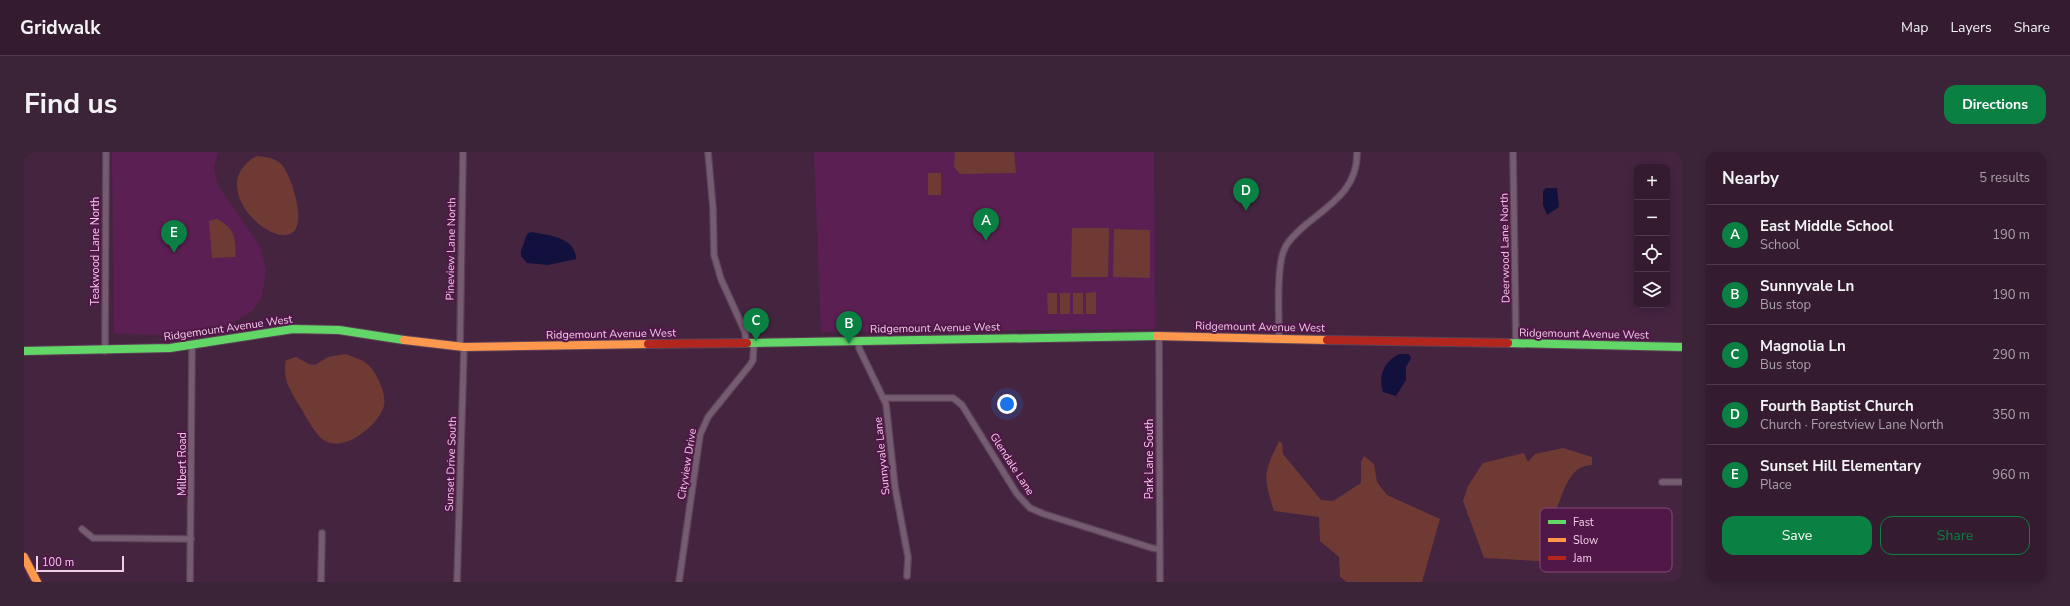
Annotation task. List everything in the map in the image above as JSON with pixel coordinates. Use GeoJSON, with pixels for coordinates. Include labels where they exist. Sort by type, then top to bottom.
{"type":"FeatureCollection","features":[{"type":"Feature","properties":{"kind":"street","name":"Teakwood Lane North"},"geometry":{"type":"LineString","coordinates":[[105,350],[106,152]]}},
{"type":"Feature","properties":{"kind":"street","name":"Pineview Lane North"},"geometry":{"type":"LineString","coordinates":[[462,347],[463,152]]}},
{"type":"Feature","properties":{"kind":"street","name":"Cityview Drive"},"geometry":{"type":"LineString","coordinates":[[679,582],[700,435],[708,417],[750,366],[753,360],[750,343],[716,267],[714,255],[713,203],[708,152]]}},
{"type":"Feature","properties":{"kind":"street"},"geometry":{"type":"LineString","coordinates":[[1279,338],[1281,264],[1284,249],[1293,236],[1349,186],[1357,165],[1357,152]]}},
{"type":"Feature","properties":{"kind":"street","name":"Deerwood Lane North"},"geometry":{"type":"LineString","coordinates":[[1513,152],[1516,344]]}},
{"type":"Feature","properties":{"kind":"street","name":"Ridgemount Avenue West"},"geometry":{"type":"LineString","coordinates":[[24,351],[105,350],[192,346],[272,331],[311,329],[339,330],[434,345],[462,347],[1160,336],[1682,347]]}},
{"type":"Feature","properties":{"kind":"street","name":"Park Lane South"},"geometry":{"type":"LineString","coordinates":[[1160,336],[1160,582]]}},
{"type":"Feature","properties":{"kind":"street","name":"Sunnyvale Lane"},"geometry":{"type":"LineString","coordinates":[[860,340],[859,348],[883,398],[888,412],[899,514],[908,557],[907,576]]}},
{"type":"Feature","properties":{"kind":"street","name":"Milbert Road"},"geometry":{"type":"LineString","coordinates":[[190,582],[192,346]]}},
{"type":"Feature","properties":{"kind":"street","name":"Sunset Drive South"},"geometry":{"type":"LineString","coordinates":[[458,582],[462,347]]}},
{"type":"Feature","properties":{"kind":"street","name":"Glendale Lane"},"geometry":{"type":"LineString","coordinates":[[883,398],[954,398],[962,405],[1017,494],[1030,508],[1077,525],[1159,549]]}},
{"type":"Feature","properties":{"kind":"street"},"geometry":{"type":"LineString","coordinates":[[1662,482],[1682,482]]}},
{"type":"Feature","properties":{"kind":"street"},"geometry":{"type":"LineString","coordinates":[[82,529],[93,538],[191,539]]}},
{"type":"Feature","properties":{"kind":"street"},"geometry":{"type":"LineString","coordinates":[[321,582],[322,533]]}},
{"type":"Feature","properties":{"kind":"street"},"geometry":{"type":"LineString","coordinates":[[24,557],[37,582]]}},
{"type":"Feature","properties":{"kind":"shaded area"},"geometry":{"type":"Polygon","coordinates":[[[112,152],[218,152],[214,168],[218,186],[260,246],[266,271],[262,296],[251,312],[224,328],[186,336],[114,333],[112,152]]]}},
{"type":"Feature","properties":{"kind":"shaded area"},"geometry":{"type":"Polygon","coordinates":[[[814,152],[1154,152],[1155,329],[821,332],[814,152]]]}},
{"type":"Feature","properties":{"kind":"shaded area"},"geometry":{"type":"Polygon","coordinates":[[[955,152],[1014,152],[1016,173],[960,174],[954,167],[955,152]]]}},
{"type":"Feature","properties":{"kind":"shaded area"},"geometry":{"type":"Polygon","coordinates":[[[257,156],[270,158],[277,161],[282,165],[289,176],[298,208],[298,221],[292,233],[281,235],[267,229],[253,218],[242,203],[237,187],[241,170],[257,156]]]}},
{"type":"Feature","properties":{"kind":"shaded area"},"geometry":{"type":"Polygon","coordinates":[[[928,173],[941,173],[941,195],[928,195],[928,173]]]}},
{"type":"Feature","properties":{"kind":"shaded area"},"geometry":{"type":"Polygon","coordinates":[[[1546,188],[1557,188],[1559,207],[1547,215],[1543,205],[1543,191],[1546,188]]]}},
{"type":"Feature","properties":{"kind":"shaded area"},"geometry":{"type":"Polygon","coordinates":[[[217,219],[228,226],[231,230],[235,239],[236,257],[212,258],[209,221],[217,219]]]}},
{"type":"Feature","properties":{"kind":"shaded area"},"geometry":{"type":"Polygon","coordinates":[[[1072,228],[1109,228],[1108,277],[1071,277],[1072,228]]]}},
{"type":"Feature","properties":{"kind":"shaded area"},"geometry":{"type":"Polygon","coordinates":[[[1114,229],[1150,230],[1150,278],[1113,277],[1114,229]]]}},
{"type":"Feature","properties":{"kind":"shaded area"},"geometry":{"type":"Polygon","coordinates":[[[531,232],[560,238],[571,246],[575,252],[576,259],[548,265],[527,263],[521,256],[521,251],[527,234],[531,232]]]}},
{"type":"Feature","properties":{"kind":"shaded area"},"geometry":{"type":"Polygon","coordinates":[[[1096,292],[1096,314],[1086,314],[1086,293],[1096,292]]]}},
{"type":"Feature","properties":{"kind":"shaded area"},"geometry":{"type":"Polygon","coordinates":[[[1047,293],[1057,293],[1057,314],[1048,314],[1047,293]]]}},
{"type":"Feature","properties":{"kind":"shaded area"},"geometry":{"type":"Polygon","coordinates":[[[1060,293],[1070,293],[1070,314],[1060,314],[1060,293]]]}},
{"type":"Feature","properties":{"kind":"shaded area"},"geometry":{"type":"Polygon","coordinates":[[[1073,293],[1083,293],[1083,314],[1073,314],[1073,293]]]}},
{"type":"Feature","properties":{"kind":"shaded area"},"geometry":{"type":"Polygon","coordinates":[[[346,354],[364,362],[374,371],[383,391],[384,404],[383,409],[374,423],[360,435],[343,443],[335,444],[323,440],[312,427],[288,386],[285,367],[286,360],[296,357],[309,364],[315,365],[328,357],[346,354]]]}},
{"type":"Feature","properties":{"kind":"shaded area"},"geometry":{"type":"Polygon","coordinates":[[[1399,354],[1409,354],[1411,358],[1406,367],[1406,380],[1396,396],[1383,392],[1381,380],[1386,365],[1399,354]]]}},
{"type":"Feature","properties":{"kind":"shaded area"},"geometry":{"type":"Polygon","coordinates":[[[1279,441],[1282,443],[1283,454],[1321,500],[1333,501],[1361,483],[1361,462],[1364,456],[1374,464],[1377,482],[1387,495],[1440,519],[1422,582],[1347,582],[1340,577],[1339,557],[1320,541],[1319,517],[1274,511],[1268,490],[1266,475],[1270,461],[1279,441]]]}},
{"type":"Feature","properties":{"kind":"shaded area"},"geometry":{"type":"Polygon","coordinates":[[[1563,448],[1592,457],[1592,465],[1584,466],[1573,474],[1568,481],[1557,508],[1540,508],[1540,561],[1484,558],[1463,501],[1468,486],[1483,463],[1524,453],[1528,462],[1535,454],[1563,448]]]}},
{"type":"Feature","properties":{"kind":"traffic: fast"},"geometry":{"type":"LineString","coordinates":[[24,351],[170,348],[293,329],[339,330],[404,340]]}},
{"type":"Feature","properties":{"kind":"traffic: fast"},"geometry":{"type":"LineString","coordinates":[[747,343],[1157,336]]}},
{"type":"Feature","properties":{"kind":"traffic: fast"},"geometry":{"type":"LineString","coordinates":[[1508,343],[1682,347]]}},
{"type":"Feature","properties":{"kind":"traffic: slow"},"geometry":{"type":"LineString","coordinates":[[1157,336],[1327,340]]}},
{"type":"Feature","properties":{"kind":"traffic: slow"},"geometry":{"type":"LineString","coordinates":[[404,340],[464,347],[648,344]]}},
{"type":"Feature","properties":{"kind":"traffic: slow"},"geometry":{"type":"LineString","coordinates":[[24,557],[37,582]]}},
{"type":"Feature","properties":{"kind":"traffic: jam"},"geometry":{"type":"LineString","coordinates":[[1327,340],[1508,343]]}},
{"type":"Feature","properties":{"kind":"traffic: jam"},"geometry":{"type":"LineString","coordinates":[[648,344],[747,343]]}},
{"type":"Feature","properties":{"kind":"place","name":"Fourth Baptist Church"},"geometry":{"type":"Point","coordinates":[1246,211]}},
{"type":"Feature","properties":{"kind":"place","name":"East Middle School"},"geometry":{"type":"Point","coordinates":[986,241]}},
{"type":"Feature","properties":{"kind":"place","name":"Sunset Hill Elementary"},"geometry":{"type":"Point","coordinates":[174,253]}},
{"type":"Feature","properties":{"kind":"place","name":"Magnolia Ln"},"geometry":{"type":"Point","coordinates":[756,341]}},
{"type":"Feature","properties":{"kind":"place","name":"Sunnyvale Ln"},"geometry":{"type":"Point","coordinates":[849,344]}}]}
